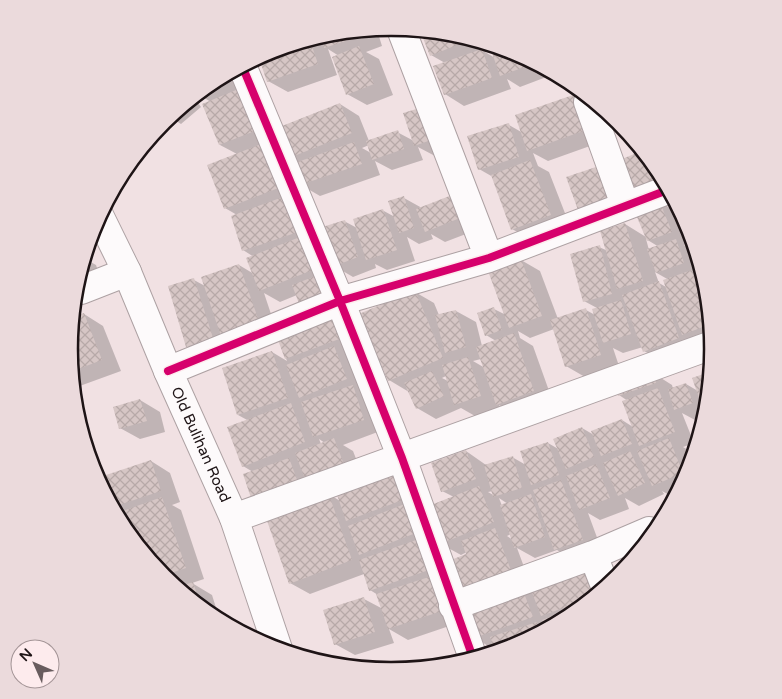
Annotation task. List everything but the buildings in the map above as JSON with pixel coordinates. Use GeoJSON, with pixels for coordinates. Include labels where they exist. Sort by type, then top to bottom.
{"type":"FeatureCollection","features":[{"type":"Feature","properties":{"kind":"street"},"geometry":{"type":"LineString","coordinates":[[404,37],[489,258]]}},
{"type":"Feature","properties":{"kind":"street"},"geometry":{"type":"LineString","coordinates":[[245,73],[340,301],[402,458],[471,652]]}},
{"type":"Feature","properties":{"kind":"street"},"geometry":{"type":"LineString","coordinates":[[590,108],[626,205]]}},
{"type":"Feature","properties":{"kind":"street"},"geometry":{"type":"LineString","coordinates":[[168,371],[340,301],[489,258],[662,192]]}},
{"type":"Feature","properties":{"kind":"street","name":"Old Bulihan Road"},"geometry":{"type":"LineString","coordinates":[[104,225],[127,272],[168,371],[234,518],[275,641]]}},
{"type":"Feature","properties":{"kind":"street"},"geometry":{"type":"LineString","coordinates":[[84,289],[127,272]]}},
{"type":"Feature","properties":{"kind":"street"},"geometry":{"type":"LineString","coordinates":[[234,518],[704,348]]}},
{"type":"Feature","properties":{"kind":"street"},"geometry":{"type":"LineString","coordinates":[[453,606],[592,555],[645,533]]}},
{"type":"Feature","properties":{"kind":"street"},"geometry":{"type":"LineString","coordinates":[[592,555],[603,581]]}},
{"type":"Feature","properties":{"kind":"cycle path"},"geometry":{"type":"LineString","coordinates":[[245,73],[340,301],[402,458],[471,652]]}},
{"type":"Feature","properties":{"kind":"cycle path"},"geometry":{"type":"LineString","coordinates":[[168,371],[340,301],[489,258],[662,192]]}}]}
